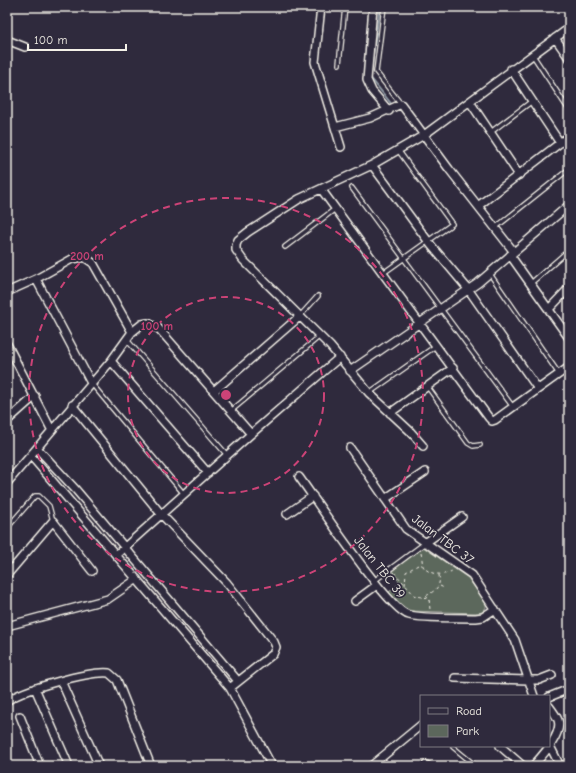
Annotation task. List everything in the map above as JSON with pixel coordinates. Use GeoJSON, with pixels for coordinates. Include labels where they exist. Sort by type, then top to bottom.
{"type":"FeatureCollection","features":[{"type":"Feature","properties":{"kind":"street"},"geometry":{"type":"LineString","coordinates":[[321,7],[315,62],[341,147]]}},
{"type":"Feature","properties":{"kind":"street"},"geometry":{"type":"LineString","coordinates":[[373,7],[367,80],[372,91],[388,111]]}},
{"type":"Feature","properties":{"kind":"street"},"geometry":{"type":"LineString","coordinates":[[423,446],[370,393],[320,336],[299,317],[243,260],[239,255],[236,246],[243,236],[272,215],[320,189],[372,165],[424,135],[470,102],[511,69],[569,28]]}},
{"type":"Feature","properties":{"kind":"street"},"geometry":{"type":"LineString","coordinates":[[555,38],[569,58]]}},
{"type":"Feature","properties":{"kind":"street"},"geometry":{"type":"LineString","coordinates":[[7,40],[25,47]]}},
{"type":"Feature","properties":{"kind":"street"},"geometry":{"type":"LineString","coordinates":[[511,69],[560,143]]}},
{"type":"Feature","properties":{"kind":"street"},"geometry":{"type":"LineString","coordinates":[[470,102],[519,175]]}},
{"type":"Feature","properties":{"kind":"street"},"geometry":{"type":"LineString","coordinates":[[335,127],[370,118],[401,104],[512,253],[530,284],[569,338]]}},
{"type":"Feature","properties":{"kind":"street"},"geometry":{"type":"LineString","coordinates":[[478,206],[569,136]]}},
{"type":"Feature","properties":{"kind":"street"},"geometry":{"type":"LineString","coordinates":[[372,165],[429,241],[468,289],[538,389]]}},
{"type":"Feature","properties":{"kind":"street"},"geometry":{"type":"LineString","coordinates":[[320,189],[382,275],[492,421],[569,367]]}},
{"type":"Feature","properties":{"kind":"street"},"geometry":{"type":"LineString","coordinates":[[350,371],[490,274],[512,253],[569,205]]}},
{"type":"Feature","properties":{"kind":"street"},"geometry":{"type":"LineString","coordinates":[[7,292],[36,279],[72,259],[84,256],[89,259],[132,332]]}},
{"type":"Feature","properties":{"kind":"street"},"geometry":{"type":"LineString","coordinates":[[36,279],[91,383]]}},
{"type":"Feature","properties":{"kind":"street"},"geometry":{"type":"LineString","coordinates":[[549,309],[569,288]]}},
{"type":"Feature","properties":{"kind":"street"},"geometry":{"type":"LineString","coordinates":[[214,391],[299,317]]}},
{"type":"Feature","properties":{"kind":"street"},"geometry":{"type":"LineString","coordinates":[[7,483],[38,448],[51,429],[110,361],[132,332],[142,324],[148,323],[154,325],[251,434]]}},
{"type":"Feature","properties":{"kind":"street"},"geometry":{"type":"LineString","coordinates":[[8,349],[51,429]]}},
{"type":"Feature","properties":{"kind":"street"},"geometry":{"type":"LineString","coordinates":[[116,555],[227,455],[340,357]]}},
{"type":"Feature","properties":{"kind":"street"},"geometry":{"type":"LineString","coordinates":[[110,361],[208,473]]}},
{"type":"Feature","properties":{"kind":"street"},"geometry":{"type":"LineString","coordinates":[[390,413],[453,368]]}},
{"type":"Feature","properties":{"kind":"street"},"geometry":{"type":"LineString","coordinates":[[7,421],[34,396]]}},
{"type":"Feature","properties":{"kind":"street"},"geometry":{"type":"LineString","coordinates":[[72,406],[161,514],[227,584],[274,642],[276,647],[273,654],[230,688]]}},
{"type":"Feature","properties":{"kind":"street"},"geometry":{"type":"LineString","coordinates":[[38,448],[125,547],[238,681]]}},
{"type":"Feature","properties":{"kind":"street","name":"Jalan TBC 37"},"geometry":{"type":"LineString","coordinates":[[350,448],[406,529],[472,575],[516,640],[534,695]]}},
{"type":"Feature","properties":{"kind":"street"},"geometry":{"type":"LineString","coordinates":[[31,456],[230,688],[272,766]]}},
{"type":"Feature","properties":{"kind":"street"},"geometry":{"type":"LineString","coordinates":[[385,499],[425,472]]}},
{"type":"Feature","properties":{"kind":"street","name":"Jalan TBC 39"},"geometry":{"type":"LineString","coordinates":[[300,477],[375,583],[397,608],[408,615],[476,618],[483,617],[495,609]]}},
{"type":"Feature","properties":{"kind":"street"},"geometry":{"type":"LineString","coordinates":[[287,514],[313,496]]}},
{"type":"Feature","properties":{"kind":"street"},"geometry":{"type":"LineString","coordinates":[[425,543],[462,517]]}},
{"type":"Feature","properties":{"kind":"street"},"geometry":{"type":"LineString","coordinates":[[8,571],[53,521],[92,571]]}},
{"type":"Feature","properties":{"kind":"street"},"geometry":{"type":"LineString","coordinates":[[7,626],[108,600],[137,579]]}},
{"type":"Feature","properties":{"kind":"street"},"geometry":{"type":"LineString","coordinates":[[355,601],[375,583]]}},
{"type":"Feature","properties":{"kind":"street"},"geometry":{"type":"LineString","coordinates":[[7,700],[16,694],[61,681],[104,672],[114,675],[151,766]]}},
{"type":"Feature","properties":{"kind":"street"},"geometry":{"type":"LineString","coordinates":[[455,678],[539,680],[552,675]]}},
{"type":"Feature","properties":{"kind":"street"},"geometry":{"type":"LineString","coordinates":[[61,681],[99,766]]}},
{"type":"Feature","properties":{"kind":"street"},"geometry":{"type":"LineString","coordinates":[[35,688],[69,766]]}},
{"type":"Feature","properties":{"kind":"street"},"geometry":{"type":"LineString","coordinates":[[550,697],[569,689]]}},
{"type":"Feature","properties":{"kind":"street"},"geometry":{"type":"LineString","coordinates":[[550,708],[558,720],[559,729],[550,746],[560,766]]}},
{"type":"Feature","properties":{"kind":"street"},"geometry":{"type":"LineString","coordinates":[[20,716],[40,766]]}},
{"type":"Feature","properties":{"kind":"street"},"geometry":{"type":"LineString","coordinates":[[370,766],[420,725]]}},
{"type":"Feature","properties":{"kind":"street"},"geometry":{"type":"LineString","coordinates":[[501,747],[523,766]]}},
{"type":"Feature","properties":{"kind":"street"},"geometry":{"type":"LineString","coordinates":[[533,766],[549,747]]}},
{"type":"Feature","properties":{"kind":"lane"},"geometry":{"type":"LineString","coordinates":[[339,64],[345,7]]}},
{"type":"Feature","properties":{"kind":"lane"},"geometry":{"type":"LineString","coordinates":[[384,7],[376,72],[401,104]]}},
{"type":"Feature","properties":{"kind":"lane"},"geometry":{"type":"LineString","coordinates":[[532,54],[569,110]]}},
{"type":"Feature","properties":{"kind":"lane"},"geometry":{"type":"LineString","coordinates":[[490,132],[532,101]]}},
{"type":"Feature","properties":{"kind":"lane"},"geometry":{"type":"LineString","coordinates":[[382,275],[452,224],[398,150]]}},
{"type":"Feature","properties":{"kind":"lane"},"geometry":{"type":"LineString","coordinates":[[494,228],[569,169]]}},
{"type":"Feature","properties":{"kind":"lane"},"geometry":{"type":"LineString","coordinates":[[352,188],[513,407]]}},
{"type":"Feature","properties":{"kind":"lane"},"geometry":{"type":"LineString","coordinates":[[285,247],[335,209]]}},
{"type":"Feature","properties":{"kind":"lane"},"geometry":{"type":"LineString","coordinates":[[530,284],[569,250]]}},
{"type":"Feature","properties":{"kind":"lane"},"geometry":{"type":"LineString","coordinates":[[490,274],[559,374]]}},
{"type":"Feature","properties":{"kind":"lane"},"geometry":{"type":"LineString","coordinates":[[299,317],[318,296]]}},
{"type":"Feature","properties":{"kind":"lane"},"geometry":{"type":"LineString","coordinates":[[231,412],[320,336]]}},
{"type":"Feature","properties":{"kind":"lane"},"geometry":{"type":"LineString","coordinates":[[126,340],[227,455]]}},
{"type":"Feature","properties":{"kind":"lane"},"geometry":{"type":"LineString","coordinates":[[370,393],[436,345]]}},
{"type":"Feature","properties":{"kind":"lane"},"geometry":{"type":"LineString","coordinates":[[91,383],[184,494]]}},
{"type":"Feature","properties":{"kind":"lane"},"geometry":{"type":"LineString","coordinates":[[427,386],[468,443],[472,446],[480,445]]}},
{"type":"Feature","properties":{"kind":"lane"},"geometry":{"type":"LineString","coordinates":[[7,528],[35,496],[39,496],[49,506],[53,521]]}},
{"type":"Feature","properties":{"kind":"lane"},"geometry":{"type":"LineString","coordinates":[[375,583],[391,568],[425,543]]}},
{"type":"Feature","properties":{"kind":"lane"},"geometry":{"type":"LineString","coordinates":[[453,747],[476,766]]}},
{"type":"Feature","properties":{"kind":"path"},"geometry":{"type":"LineString","coordinates":[[418,548],[421,553],[423,565],[430,572],[439,574],[450,573],[457,565]]}},
{"type":"Feature","properties":{"kind":"path"},"geometry":{"type":"LineString","coordinates":[[405,585],[406,572],[418,565],[423,565]]}},
{"type":"Feature","properties":{"kind":"path"},"geometry":{"type":"LineString","coordinates":[[391,568],[416,596],[425,596],[440,586]]}},
{"type":"Feature","properties":{"kind":"path"},"geometry":{"type":"LineString","coordinates":[[439,574],[440,586]]}},
{"type":"Feature","properties":{"kind":"path"},"geometry":{"type":"LineString","coordinates":[[440,586],[444,588]]}},
{"type":"Feature","properties":{"kind":"path"},"geometry":{"type":"LineString","coordinates":[[425,596],[430,601],[430,616]]}},
{"type":"Feature","properties":{"kind":"green space"},"geometry":{"type":"Polygon","coordinates":[[[423,547],[468,578],[486,603],[484,610],[480,613],[409,611],[398,604],[389,592],[400,583],[392,571],[423,547]]]}},
{"type":"Feature","properties":{"kind":"waterway"},"geometry":{"type":"LineString","coordinates":[[371,68],[380,7]]}},
{"type":"Feature","properties":{"kind":"waterway"},"geometry":{"type":"LineString","coordinates":[[370,77],[393,106]]}}]}
